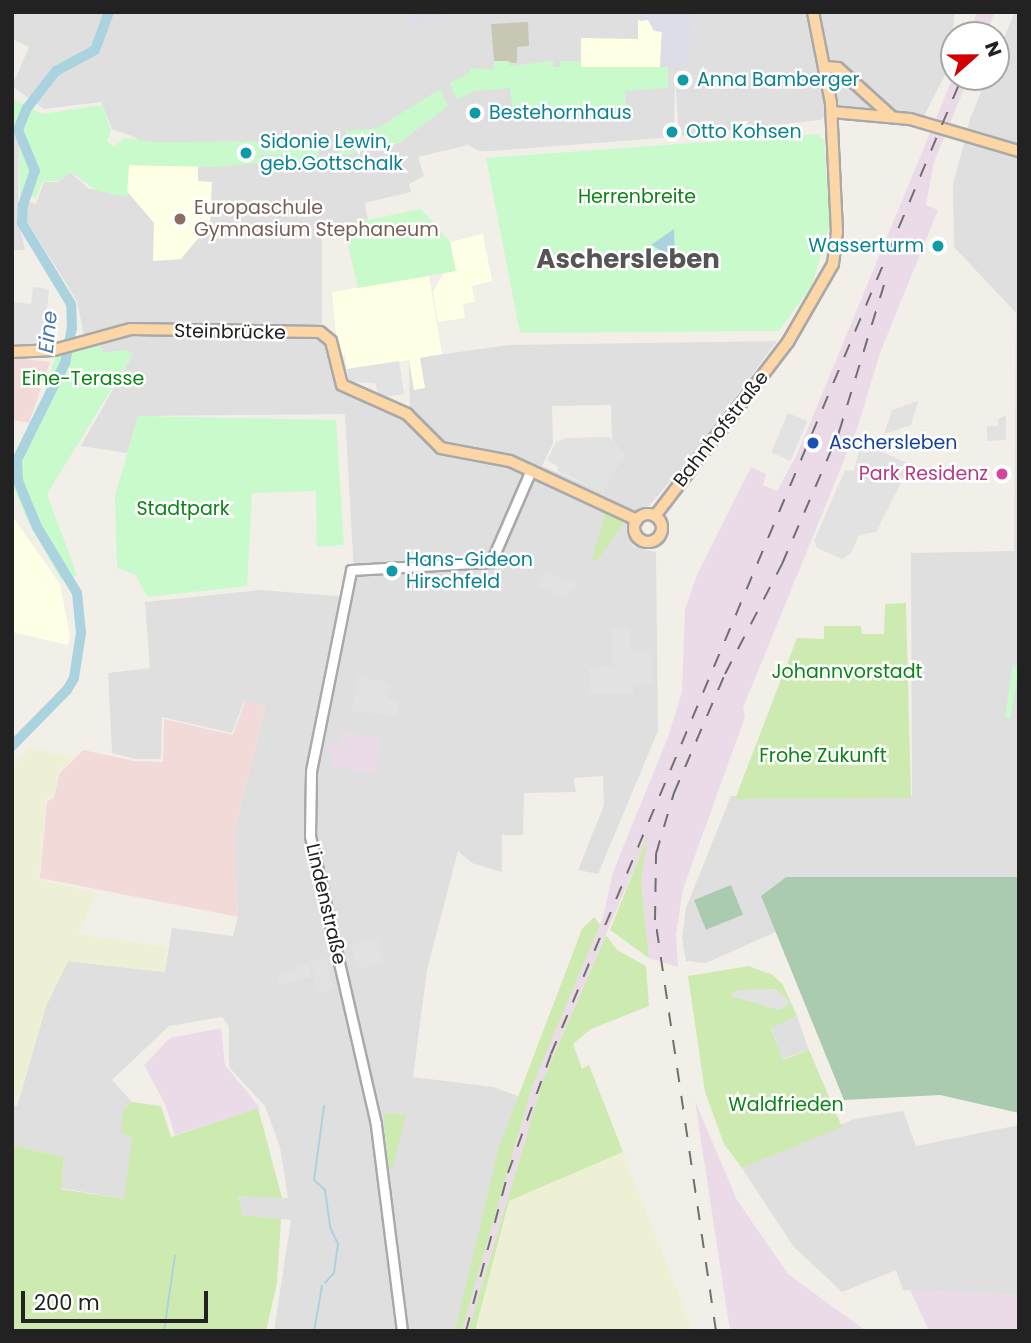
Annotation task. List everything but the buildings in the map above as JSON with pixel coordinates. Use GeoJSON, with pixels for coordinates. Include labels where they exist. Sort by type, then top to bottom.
{"type":"FeatureCollection","features":[{"type":"Feature","properties":{"kind":"main road"},"geometry":{"type":"LineString","coordinates":[[813,12],[832,112],[890,115],[1019,151]]}},
{"type":"Feature","properties":{"kind":"main road"},"geometry":{"type":"LineString","coordinates":[[824,67],[838,68],[890,115]]}},
{"type":"Feature","properties":{"kind":"main road"},"geometry":{"type":"LineString","coordinates":[[864,114],[870,109],[870,99]]}},
{"type":"Feature","properties":{"kind":"main road","name":"Bahnhofstraße"},"geometry":{"type":"LineString","coordinates":[[655,516],[788,342],[835,257],[830,127],[832,112]]}},
{"type":"Feature","properties":{"kind":"main road","name":"Steinbrücke"},"geometry":{"type":"LineString","coordinates":[[12,352],[58,349],[137,329],[323,333],[331,341],[339,381],[348,390],[407,414],[441,448],[502,458],[531,470]]}},
{"type":"Feature","properties":{"kind":"main road"},"geometry":{"type":"LineString","coordinates":[[531,470],[637,520],[655,516],[663,530],[652,542],[637,537],[637,520]]}},
{"type":"Feature","properties":{"kind":"street","name":"Lindenstraße"},"geometry":{"type":"LineString","coordinates":[[402,1331],[388,1238],[376,1124],[308,820],[312,762],[351,570],[491,562],[531,470]]}},
{"type":"Feature","properties":{"kind":"shaded area"},"geometry":{"type":"Polygon","coordinates":[[[12,12],[955,12],[954,21],[940,21],[940,85],[924,116],[835,106],[820,120],[679,136],[675,75],[674,137],[492,151],[479,151],[468,145],[418,157],[424,176],[409,184],[411,192],[365,203],[368,221],[322,230],[322,338],[336,387],[410,423],[409,359],[509,345],[777,341],[689,459],[626,533],[634,547],[656,552],[658,731],[598,874],[578,870],[604,805],[603,776],[574,778],[576,792],[524,793],[523,835],[502,835],[502,872],[472,863],[458,851],[427,970],[413,1077],[493,1087],[518,1096],[455,1331],[274,1331],[291,1220],[241,1215],[238,1195],[288,1198],[280,1147],[265,1106],[229,1067],[229,1026],[222,1017],[169,1026],[112,1080],[132,1102],[124,1109],[132,1137],[125,1199],[61,1188],[64,1157],[12,1145],[12,1105],[17,1106],[46,1006],[68,961],[165,972],[172,928],[233,936],[238,917],[234,832],[266,706],[244,701],[232,733],[162,717],[161,759],[135,759],[112,753],[108,673],[150,668],[145,602],[260,590],[349,597],[354,574],[345,414],[138,416],[127,453],[81,446],[133,354],[125,350],[103,353],[86,346],[77,301],[25,218],[26,201],[36,204],[44,182],[58,182],[70,172],[89,189],[136,194],[137,138],[112,129],[101,102],[44,109],[12,86],[29,47],[12,39],[12,12]],[[611,405],[552,406],[553,443],[542,466],[603,492],[624,455],[612,440],[611,405]],[[383,1114],[388,1168],[405,1114],[383,1114]]]}},
{"type":"Feature","properties":{"kind":"shaded area"},"geometry":{"type":"Polygon","coordinates":[[[412,12],[442,12],[442,20],[408,24],[412,12]]]}},
{"type":"Feature","properties":{"kind":"shaded area"},"geometry":{"type":"Polygon","coordinates":[[[641,12],[695,12],[687,63],[660,67],[662,32],[654,31],[648,20],[640,21],[641,12]]]}},
{"type":"Feature","properties":{"kind":"shaded area"},"geometry":{"type":"Polygon","coordinates":[[[977,12],[995,12],[991,21],[974,21],[977,12]]]}},
{"type":"Feature","properties":{"kind":"shaded area"},"geometry":{"type":"Polygon","coordinates":[[[1015,12],[1019,12],[1019,877],[786,877],[761,896],[776,932],[706,963],[686,961],[682,938],[686,908],[731,796],[912,796],[911,553],[1014,551],[1016,313],[954,247],[953,185],[970,119],[981,91],[1010,91],[1010,24],[1015,12]]]}},
{"type":"Feature","properties":{"kind":"shaded area"},"geometry":{"type":"Polygon","coordinates":[[[638,20],[649,20],[662,32],[660,67],[581,67],[581,38],[638,39],[638,20]]]}},
{"type":"Feature","properties":{"kind":"shaded area"},"geometry":{"type":"Polygon","coordinates":[[[528,22],[529,46],[517,47],[517,63],[494,61],[491,24],[528,22]]]}},
{"type":"Feature","properties":{"kind":"shaded area"},"geometry":{"type":"Polygon","coordinates":[[[947,91],[963,91],[934,162],[926,205],[938,210],[880,353],[858,426],[743,708],[745,717],[683,889],[676,934],[678,967],[649,958],[641,882],[647,839],[543,1080],[468,1331],[462,1331],[532,1087],[603,917],[613,872],[668,737],[682,692],[685,609],[697,575],[751,467],[766,474],[763,485],[777,491],[798,452],[947,91]]]}},
{"type":"Feature","properties":{"kind":"shaded area"},"geometry":{"type":"Polygon","coordinates":[[[12,131],[19,141],[18,218],[25,250],[12,250],[12,131]]]}},
{"type":"Feature","properties":{"kind":"shaded area","name":"Europaschule Gymnasium Stephaneum"},"geometry":{"type":"Polygon","coordinates":[[[129,165],[198,166],[198,181],[212,182],[210,224],[181,259],[153,261],[154,223],[126,190],[129,165]]]}},
{"type":"Feature","properties":{"kind":"shaded area"},"geometry":{"type":"Polygon","coordinates":[[[483,234],[492,281],[472,286],[475,302],[463,304],[465,318],[438,322],[433,292],[443,274],[455,270],[450,242],[483,234]]]}},
{"type":"Feature","properties":{"kind":"shaded area"},"geometry":{"type":"Polygon","coordinates":[[[429,276],[442,354],[420,358],[425,388],[414,390],[409,360],[347,369],[345,355],[338,355],[332,292],[429,276]]]}},
{"type":"Feature","properties":{"kind":"shaded area"},"geometry":{"type":"Polygon","coordinates":[[[33,287],[49,289],[43,348],[12,345],[12,302],[31,304],[33,287]]]}},
{"type":"Feature","properties":{"kind":"shaded area"},"geometry":{"type":"Polygon","coordinates":[[[12,358],[50,362],[29,423],[12,420],[12,358]]]}},
{"type":"Feature","properties":{"kind":"shaded area"},"geometry":{"type":"Polygon","coordinates":[[[399,361],[404,394],[386,397],[378,393],[375,383],[349,382],[347,369],[399,361]]]}},
{"type":"Feature","properties":{"kind":"shaded area"},"geometry":{"type":"Polygon","coordinates":[[[918,401],[911,425],[884,434],[892,410],[918,401]]]}},
{"type":"Feature","properties":{"kind":"shaded area"},"geometry":{"type":"Polygon","coordinates":[[[788,413],[807,421],[791,461],[771,453],[788,413]]]}},
{"type":"Feature","properties":{"kind":"shaded area"},"geometry":{"type":"Polygon","coordinates":[[[1006,415],[1006,440],[987,441],[987,426],[998,426],[998,419],[1006,415]]]}},
{"type":"Feature","properties":{"kind":"shaded area"},"geometry":{"type":"Polygon","coordinates":[[[609,437],[624,455],[603,492],[557,471],[559,467],[547,460],[556,442],[566,438],[609,437]]]}},
{"type":"Feature","properties":{"kind":"shaded area"},"geometry":{"type":"Polygon","coordinates":[[[866,445],[907,463],[908,469],[876,532],[859,535],[851,553],[842,559],[817,548],[814,540],[845,471],[854,470],[860,447],[866,445]]]}},
{"type":"Feature","properties":{"kind":"shaded area"},"geometry":{"type":"Polygon","coordinates":[[[12,516],[60,584],[70,636],[68,645],[12,632],[12,516]]]}},
{"type":"Feature","properties":{"kind":"shaded area"},"geometry":{"type":"Polygon","coordinates":[[[545,571],[577,584],[566,599],[538,585],[545,571]]]}},
{"type":"Feature","properties":{"kind":"shaded area"},"geometry":{"type":"Polygon","coordinates":[[[612,628],[630,628],[630,649],[652,649],[652,685],[634,685],[634,694],[589,694],[589,667],[612,666],[612,628]]]}},
{"type":"Feature","properties":{"kind":"shaded area"},"geometry":{"type":"Polygon","coordinates":[[[358,676],[390,683],[388,698],[399,700],[396,716],[352,711],[358,676]]]}},
{"type":"Feature","properties":{"kind":"shaded area"},"geometry":{"type":"Polygon","coordinates":[[[245,701],[266,706],[234,832],[238,917],[40,878],[47,801],[54,798],[59,774],[83,750],[134,761],[163,762],[164,719],[233,735],[245,701]]]}},
{"type":"Feature","properties":{"kind":"shaded area"},"geometry":{"type":"Polygon","coordinates":[[[342,731],[346,732],[345,739],[348,732],[381,739],[374,775],[331,765],[334,753],[327,751],[328,744],[339,746],[342,731]]]}},
{"type":"Feature","properties":{"kind":"shaded area"},"geometry":{"type":"Polygon","coordinates":[[[29,747],[73,758],[58,773],[55,791],[46,799],[39,879],[96,893],[79,934],[167,947],[165,972],[68,961],[46,1006],[20,1097],[12,1095],[12,768],[29,747]]]}},
{"type":"Feature","properties":{"kind":"shaded area"},"geometry":{"type":"Polygon","coordinates":[[[786,877],[1019,877],[1019,1113],[940,1095],[844,1100],[761,896],[786,877]]]}},
{"type":"Feature","properties":{"kind":"shaded area"},"geometry":{"type":"Polygon","coordinates":[[[731,885],[743,915],[706,930],[694,900],[731,885]]]}},
{"type":"Feature","properties":{"kind":"shaded area"},"geometry":{"type":"Polygon","coordinates":[[[378,937],[385,963],[358,970],[351,944],[378,937]]]}},
{"type":"Feature","properties":{"kind":"shaded area"},"geometry":{"type":"Polygon","coordinates":[[[326,958],[333,989],[318,993],[310,962],[326,958]]]}},
{"type":"Feature","properties":{"kind":"shaded area"},"geometry":{"type":"Polygon","coordinates":[[[308,962],[312,977],[279,985],[277,976],[308,962]]]}},
{"type":"Feature","properties":{"kind":"shaded area"},"geometry":{"type":"Polygon","coordinates":[[[776,989],[791,1003],[779,1010],[730,996],[737,990],[776,989]]]}},
{"type":"Feature","properties":{"kind":"shaded area"},"geometry":{"type":"Polygon","coordinates":[[[797,1016],[809,1050],[782,1059],[771,1025],[797,1016]]]}},
{"type":"Feature","properties":{"kind":"shaded area"},"geometry":{"type":"Polygon","coordinates":[[[221,1028],[225,1065],[260,1108],[175,1135],[165,1104],[144,1065],[170,1038],[221,1028]]]}},
{"type":"Feature","properties":{"kind":"shaded area"},"geometry":{"type":"Polygon","coordinates":[[[695,1101],[737,1200],[788,1274],[866,1331],[730,1331],[695,1101]]]}},
{"type":"Feature","properties":{"kind":"shaded area"},"geometry":{"type":"Polygon","coordinates":[[[903,1111],[916,1146],[1019,1125],[1019,1295],[903,1290],[896,1270],[842,1292],[793,1246],[742,1168],[854,1119],[903,1111]]]}},
{"type":"Feature","properties":{"kind":"shaded area"},"geometry":{"type":"Polygon","coordinates":[[[623,1152],[693,1331],[475,1331],[509,1201],[623,1152]]]}},
{"type":"Feature","properties":{"kind":"shaded area"},"geometry":{"type":"Polygon","coordinates":[[[910,1290],[1019,1295],[1019,1331],[929,1331],[910,1290]]]}},
{"type":"Feature","properties":{"kind":"green space"},"geometry":{"type":"Polygon","coordinates":[[[494,61],[509,61],[510,66],[553,61],[553,67],[560,67],[560,61],[581,61],[581,67],[668,67],[668,88],[625,91],[626,106],[513,115],[510,88],[474,91],[457,100],[450,83],[469,73],[470,68],[494,70],[494,61]]]}},
{"type":"Feature","properties":{"kind":"green space"},"geometry":{"type":"Polygon","coordinates":[[[440,89],[448,106],[398,144],[339,156],[338,140],[347,137],[345,131],[378,128],[440,89]]]}},
{"type":"Feature","properties":{"kind":"green space"},"geometry":{"type":"Polygon","coordinates":[[[12,98],[42,114],[102,105],[111,131],[107,141],[114,147],[124,138],[156,142],[318,141],[318,155],[313,160],[284,162],[283,155],[261,155],[259,163],[215,167],[129,165],[127,197],[95,190],[71,172],[58,181],[43,181],[36,197],[20,196],[19,142],[12,131],[12,98]]]}},
{"type":"Feature","properties":{"kind":"green space","name":"Herrenbreite"},"geometry":{"type":"Polygon","coordinates":[[[817,134],[824,140],[830,224],[812,285],[779,331],[520,333],[486,158],[817,134]]]}},
{"type":"Feature","properties":{"kind":"green space"},"geometry":{"type":"Polygon","coordinates":[[[421,209],[450,242],[456,271],[358,288],[343,225],[421,209]]]}},
{"type":"Feature","properties":{"kind":"green space","name":"Eine-Terasse"},"geometry":{"type":"Polygon","coordinates":[[[100,343],[103,353],[125,350],[133,354],[47,494],[77,575],[62,581],[26,518],[12,483],[13,461],[36,422],[56,354],[100,343]]]}},
{"type":"Feature","properties":{"kind":"green space","name":"Stadtpark"},"geometry":{"type":"Polygon","coordinates":[[[138,416],[336,420],[344,545],[317,547],[316,491],[252,493],[247,586],[147,597],[136,575],[117,568],[115,496],[138,416]]]}},
{"type":"Feature","properties":{"kind":"green space"},"geometry":{"type":"Polygon","coordinates":[[[594,506],[624,522],[596,562],[592,558],[605,516],[594,506]]]}},
{"type":"Feature","properties":{"kind":"green space"},"geometry":{"type":"Polygon","coordinates":[[[906,603],[911,798],[735,799],[797,638],[824,639],[824,626],[861,626],[862,634],[884,634],[885,604],[906,603]]]}},
{"type":"Feature","properties":{"kind":"green space"},"geometry":{"type":"Polygon","coordinates":[[[1013,665],[1019,666],[1011,718],[1005,717],[1013,665]]]}},
{"type":"Feature","properties":{"kind":"green space"},"geometry":{"type":"Polygon","coordinates":[[[648,835],[641,882],[649,958],[610,930],[648,835]]]}},
{"type":"Feature","properties":{"kind":"green space"},"geometry":{"type":"Polygon","coordinates":[[[594,917],[600,925],[532,1087],[462,1331],[455,1331],[499,1147],[582,929],[594,917]]]}},
{"type":"Feature","properties":{"kind":"green space"},"geometry":{"type":"Polygon","coordinates":[[[606,935],[617,950],[646,966],[649,1006],[591,1029],[573,1044],[582,1069],[589,1065],[623,1152],[509,1201],[475,1331],[468,1331],[543,1080],[606,935]]]}},
{"type":"Feature","properties":{"kind":"green space","name":"Waldfrieden"},"geometry":{"type":"Polygon","coordinates":[[[749,966],[773,975],[783,985],[797,1016],[771,1028],[783,1060],[809,1050],[842,1127],[742,1168],[724,1144],[705,1092],[688,976],[749,966]]]}},
{"type":"Feature","properties":{"kind":"green space"},"geometry":{"type":"Polygon","coordinates":[[[132,1102],[161,1106],[171,1137],[258,1108],[282,1198],[238,1196],[242,1215],[281,1219],[277,1283],[266,1331],[12,1331],[12,1145],[64,1157],[61,1189],[124,1199],[132,1137],[121,1132],[124,1109],[132,1102]]]}},
{"type":"Feature","properties":{"kind":"green space"},"geometry":{"type":"Polygon","coordinates":[[[383,1113],[406,1114],[393,1167],[388,1168],[383,1113]]]}},
{"type":"Feature","properties":{"kind":"water"},"geometry":{"type":"Polygon","coordinates":[[[674,229],[675,258],[651,245],[674,229]]]}},
{"type":"Feature","properties":{"kind":"waterway","name":"Eine"},"geometry":{"type":"LineString","coordinates":[[12,746],[67,690],[74,678],[81,633],[77,593],[37,527],[18,481],[17,460],[65,363],[72,328],[71,304],[22,223],[23,205],[35,171],[18,130],[27,108],[56,71],[95,50],[109,12]]}},
{"type":"Feature","properties":{"kind":"waterway"},"geometry":{"type":"LineString","coordinates":[[324,1106],[314,1180],[325,1190],[330,1227],[338,1244],[334,1273],[325,1283]]}},
{"type":"Feature","properties":{"kind":"waterway"},"geometry":{"type":"LineString","coordinates":[[164,1331],[175,1256]]}},
{"type":"Feature","properties":{"kind":"waterway"},"geometry":{"type":"LineString","coordinates":[[314,1331],[322,1286]]}},
{"type":"Feature","properties":{"kind":"railway"},"geometry":{"type":"LineString","coordinates":[[979,21],[982,12]]}},
{"type":"Feature","properties":{"kind":"railway"},"geometry":{"type":"LineString","coordinates":[[466,1331],[508,1173],[551,1054],[956,91]]}},
{"type":"Feature","properties":{"kind":"railway"},"geometry":{"type":"LineString","coordinates":[[716,1331],[655,920],[656,854],[674,793],[725,674],[782,564],[839,432],[885,282]]}},
{"type":"Feature","properties":{"kind":"place","name":"Anna Bamberger"},"geometry":{"type":"Point","coordinates":[683,80]}},
{"type":"Feature","properties":{"kind":"place","name":"Bestehornhaus"},"geometry":{"type":"Point","coordinates":[475,113]}},
{"type":"Feature","properties":{"kind":"place","name":"Otto Kohsen"},"geometry":{"type":"Point","coordinates":[672,132]}},
{"type":"Feature","properties":{"kind":"place","name":"Sidonie Lewin, geb.Gottschalk"},"geometry":{"type":"Point","coordinates":[246,153]}},
{"type":"Feature","properties":{"kind":"place","name":"Europaschule Gymnasium Stephaneum"},"geometry":{"type":"Point","coordinates":[180,219]}},
{"type":"Feature","properties":{"kind":"place","name":"Wasserturm"},"geometry":{"type":"Point","coordinates":[938,246]}},
{"type":"Feature","properties":{"kind":"place","name":"Aschersleben"},"geometry":{"type":"Point","coordinates":[813,443]}},
{"type":"Feature","properties":{"kind":"place","name":"Park Residenz"},"geometry":{"type":"Point","coordinates":[1002,474]}},
{"type":"Feature","properties":{"kind":"place","name":"Hans-Gideon Hirschfeld"},"geometry":{"type":"Point","coordinates":[392,571]}},
{"type":"Feature","properties":{"kind":"district","name":"Aschersleben"},"geometry":{"type":"Point","coordinates":[628,260]}},
{"type":"Feature","properties":{"kind":"park label","name":"Johannvorstadt"},"geometry":{"type":"Point","coordinates":[847,672]}},
{"type":"Feature","properties":{"kind":"park label","name":"Frohe Zukunft"},"geometry":{"type":"Point","coordinates":[823,756]}}]}
